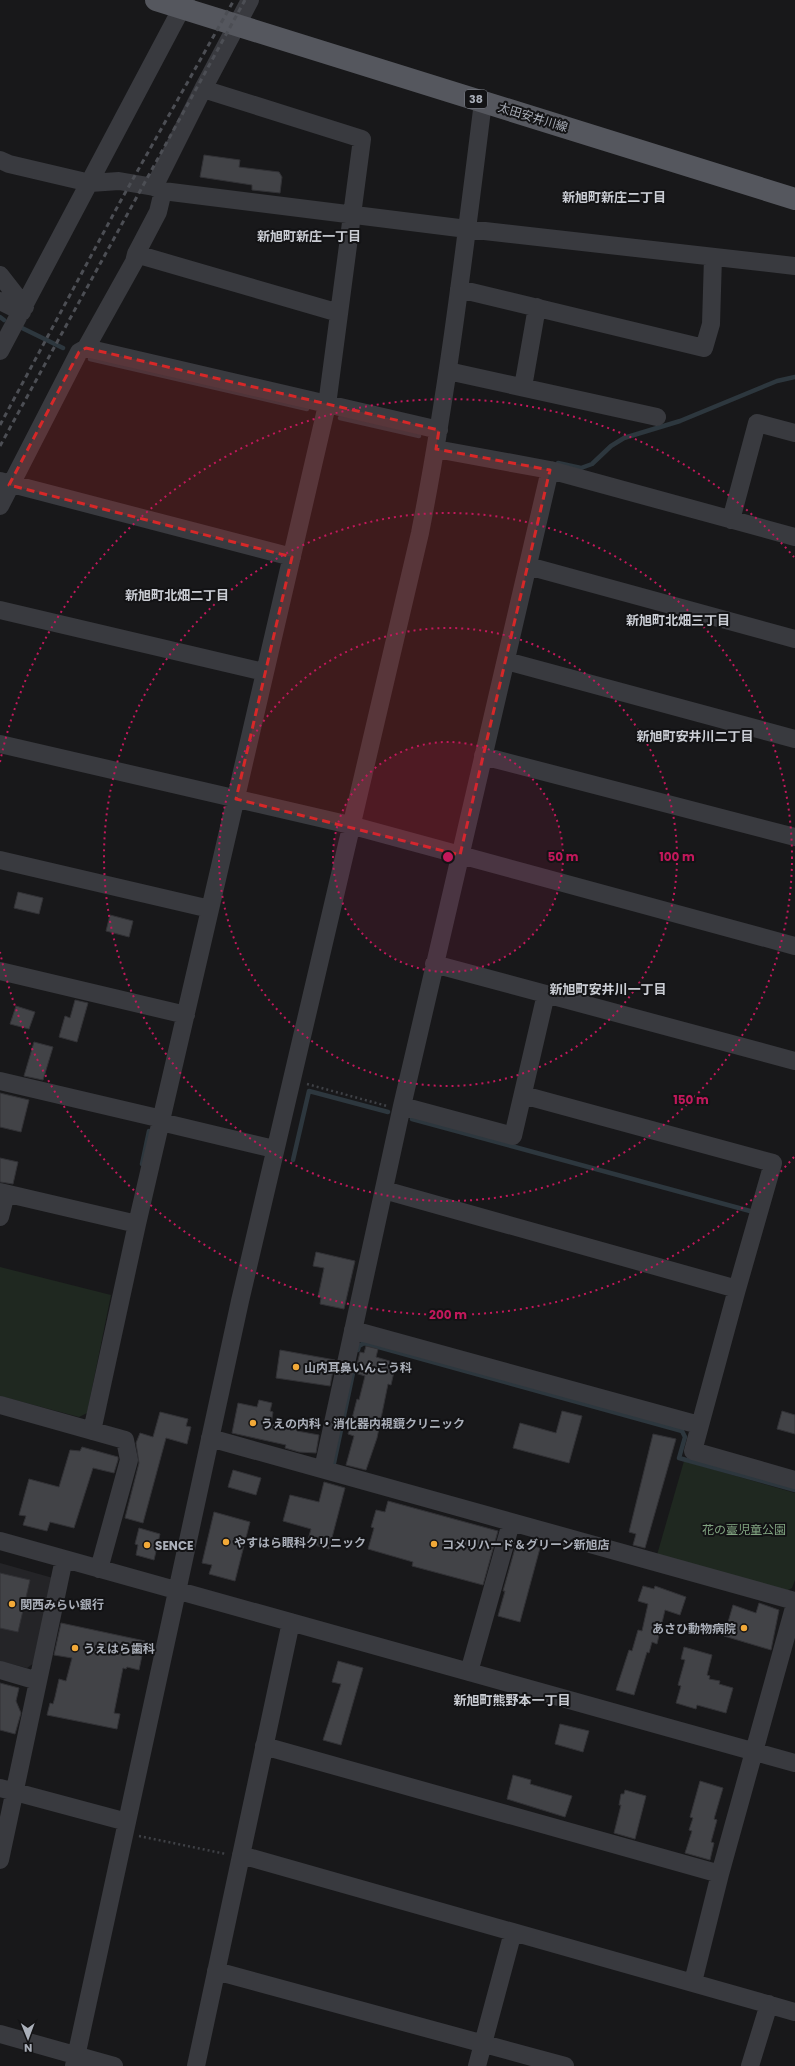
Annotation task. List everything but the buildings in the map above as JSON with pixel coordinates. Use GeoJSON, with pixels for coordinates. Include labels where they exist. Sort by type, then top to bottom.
{"type":"FeatureCollection","features":[{"type":"Feature","properties":{"kind":"main road","name":"太田安井川線"},"geometry":{"type":"LineString","coordinates":[[156,0],[184,4],[236,25],[795,199]]}},
{"type":"Feature","properties":{"kind":"street"},"geometry":{"type":"LineString","coordinates":[[0,506],[5,483],[79,352],[86,348],[134,262],[136,254],[158,212],[158,189],[203,89],[250,0]]}},
{"type":"Feature","properties":{"kind":"street"},"geometry":{"type":"LineString","coordinates":[[0,351],[184,4]]}},
{"type":"Feature","properties":{"kind":"street"},"geometry":{"type":"LineString","coordinates":[[92,1431],[137,1224],[327,405],[362,139],[203,89]]}},
{"type":"Feature","properties":{"kind":"street"},"geometry":{"type":"LineString","coordinates":[[75,2061],[176,1590],[274,1149],[420,533],[436,449],[448,371],[468,229],[483,102]]}},
{"type":"Feature","properties":{"kind":"street"},"geometry":{"type":"LineString","coordinates":[[0,160],[9,164],[90,183],[119,181],[158,189],[468,229],[795,266]]}},
{"type":"Feature","properties":{"kind":"street"},"geometry":{"type":"LineString","coordinates":[[136,254],[339,313]]}},
{"type":"Feature","properties":{"kind":"street"},"geometry":{"type":"LineString","coordinates":[[459,289],[704,348],[711,324],[713,257]]}},
{"type":"Feature","properties":{"kind":"street"},"geometry":{"type":"LineString","coordinates":[[0,274],[23,309]]}},
{"type":"Feature","properties":{"kind":"street"},"geometry":{"type":"LineString","coordinates":[[0,301],[23,309]]}},
{"type":"Feature","properties":{"kind":"street"},"geometry":{"type":"LineString","coordinates":[[523,387],[537,307]]}},
{"type":"Feature","properties":{"kind":"street"},"geometry":{"type":"LineString","coordinates":[[86,348],[439,430]]}},
{"type":"Feature","properties":{"kind":"street"},"geometry":{"type":"LineString","coordinates":[[448,371],[657,417]]}},
{"type":"Feature","properties":{"kind":"street"},"geometry":{"type":"LineString","coordinates":[[731,520],[757,424],[795,433]]}},
{"type":"Feature","properties":{"kind":"street"},"geometry":{"type":"LineString","coordinates":[[436,449],[550,470],[795,537]]}},
{"type":"Feature","properties":{"kind":"street"},"geometry":{"type":"LineString","coordinates":[[323,1469],[434,964],[550,470]]}},
{"type":"Feature","properties":{"kind":"street"},"geometry":{"type":"LineString","coordinates":[[5,483],[292,557]]}},
{"type":"Feature","properties":{"kind":"street"},"geometry":{"type":"LineString","coordinates":[[528,566],[795,639]]}},
{"type":"Feature","properties":{"kind":"street"},"geometry":{"type":"LineString","coordinates":[[0,610],[264,672]]}},
{"type":"Feature","properties":{"kind":"street"},"geometry":{"type":"LineString","coordinates":[[506,661],[795,739]]}},
{"type":"Feature","properties":{"kind":"street"},"geometry":{"type":"LineString","coordinates":[[0,744],[350,825],[795,946]]}},
{"type":"Feature","properties":{"kind":"street"},"geometry":{"type":"LineString","coordinates":[[483,756],[795,837]]}},
{"type":"Feature","properties":{"kind":"street"},"geometry":{"type":"LineString","coordinates":[[0,860],[210,909]]}},
{"type":"Feature","properties":{"kind":"street"},"geometry":{"type":"LineString","coordinates":[[434,964],[795,1060]]}},
{"type":"Feature","properties":{"kind":"street"},"geometry":{"type":"LineString","coordinates":[[0,971],[186,1014]]}},
{"type":"Feature","properties":{"kind":"street"},"geometry":{"type":"LineString","coordinates":[[402,1108],[513,1136],[546,994]]}},
{"type":"Feature","properties":{"kind":"street"},"geometry":{"type":"LineString","coordinates":[[0,1081],[274,1149]]}},
{"type":"Feature","properties":{"kind":"street"},"geometry":{"type":"LineString","coordinates":[[523,1095],[772,1163],[693,1451],[795,1480]]}},
{"type":"Feature","properties":{"kind":"street"},"geometry":{"type":"LineString","coordinates":[[384,1190],[737,1290]]}},
{"type":"Feature","properties":{"kind":"street"},"geometry":{"type":"LineString","coordinates":[[0,1217],[3,1193],[137,1224]]}},
{"type":"Feature","properties":{"kind":"street"},"geometry":{"type":"LineString","coordinates":[[353,1330],[699,1425]]}},
{"type":"Feature","properties":{"kind":"street"},"geometry":{"type":"LineString","coordinates":[[0,1405],[126,1440],[129,1460],[99,1569]]}},
{"type":"Feature","properties":{"kind":"street"},"geometry":{"type":"LineString","coordinates":[[210,1438],[795,1602],[720,1874],[693,1982]]}},
{"type":"Feature","properties":{"kind":"street"},"geometry":{"type":"LineString","coordinates":[[469,1672],[511,1523]]}},
{"type":"Feature","properties":{"kind":"street"},"geometry":{"type":"LineString","coordinates":[[0,1541],[795,1763]]}},
{"type":"Feature","properties":{"kind":"street"},"geometry":{"type":"LineString","coordinates":[[0,1860],[7,1790],[38,1681],[64,1559]]}},
{"type":"Feature","properties":{"kind":"street"},"geometry":{"type":"LineString","coordinates":[[196,2066],[290,1622]]}},
{"type":"Feature","properties":{"kind":"street"},"geometry":{"type":"LineString","coordinates":[[0,1670],[38,1681]]}},
{"type":"Feature","properties":{"kind":"street"},"geometry":{"type":"LineString","coordinates":[[264,1746],[720,1874]]}},
{"type":"Feature","properties":{"kind":"street"},"geometry":{"type":"LineString","coordinates":[[7,1790],[125,1828]]}},
{"type":"Feature","properties":{"kind":"street"},"geometry":{"type":"LineString","coordinates":[[241,1856],[693,1982],[795,2012]]}},
{"type":"Feature","properties":{"kind":"street"},"geometry":{"type":"LineString","coordinates":[[477,2066],[513,1932]]}},
{"type":"Feature","properties":{"kind":"street"},"geometry":{"type":"LineString","coordinates":[[216,1972],[564,2066]]}},
{"type":"Feature","properties":{"kind":"street"},"geometry":{"type":"LineString","coordinates":[[750,2066],[769,2004]]}},
{"type":"Feature","properties":{"kind":"street"},"geometry":{"type":"LineString","coordinates":[[0,2034],[75,2061],[114,2066]]}},
{"type":"Feature","properties":{"kind":"path"},"geometry":{"type":"LineString","coordinates":[[291,1080],[402,1108]]}},
{"type":"Feature","properties":{"kind":"path"},"geometry":{"type":"LineString","coordinates":[[125,1828],[241,1856]]}},
{"type":"Feature","properties":{"kind":"highlighted area"},"geometry":{"type":"Polygon","coordinates":[[[86,348],[439,430],[436,449],[550,470],[460,855],[236,799],[292,557],[9,485],[79,352],[86,348]]]}},
{"type":"Feature","properties":{"kind":"shaded area"},"geometry":{"type":"Polygon","coordinates":[[[0,1563],[53,1578],[34,1663],[27,1668],[0,1661],[0,1563]]]}},
{"type":"Feature","properties":{"kind":"green space"},"geometry":{"type":"Polygon","coordinates":[[[0,1267],[111,1295],[87,1413],[79,1417],[0,1396],[0,1267]]]}},
{"type":"Feature","properties":{"kind":"green space","name":"花の薹児童公園"},"geometry":{"type":"Polygon","coordinates":[[[684,1461],[795,1493],[795,1580],[792,1588],[784,1592],[657,1555],[684,1461]]]}},
{"type":"Feature","properties":{"kind":"waterway"},"geometry":{"type":"LineString","coordinates":[[0,317],[4,320]]}},
{"type":"Feature","properties":{"kind":"waterway"},"geometry":{"type":"LineString","coordinates":[[22,328],[63,348]]}},
{"type":"Feature","properties":{"kind":"waterway"},"geometry":{"type":"LineString","coordinates":[[90,359],[307,409]]}},
{"type":"Feature","properties":{"kind":"waterway"},"geometry":{"type":"LineString","coordinates":[[558,463],[581,468],[592,464],[611,446],[624,438],[680,421],[777,381],[795,377]]}},
{"type":"Feature","properties":{"kind":"waterway"},"geometry":{"type":"LineString","coordinates":[[340,418],[419,436]]}},
{"type":"Feature","properties":{"kind":"waterway"},"geometry":{"type":"LineString","coordinates":[[293,1160],[309,1091],[388,1112]]}},
{"type":"Feature","properties":{"kind":"waterway"},"geometry":{"type":"LineString","coordinates":[[412,1119],[750,1211]]}},
{"type":"Feature","properties":{"kind":"waterway"},"geometry":{"type":"LineString","coordinates":[[142,1164],[149,1131]]}},
{"type":"Feature","properties":{"kind":"waterway"},"geometry":{"type":"LineString","coordinates":[[358,1350],[359,1346],[364,1343],[682,1431],[685,1437],[679,1458],[795,1490]]}},
{"type":"Feature","properties":{"kind":"waterway"},"geometry":{"type":"LineString","coordinates":[[334,1463],[353,1373]]}},
{"type":"Feature","properties":{"kind":"railway"},"geometry":{"type":"LineString","coordinates":[[0,425],[120,202],[234,0]]}},
{"type":"Feature","properties":{"kind":"railway"},"geometry":{"type":"LineString","coordinates":[[0,446],[245,0]]}},
{"type":"Feature","properties":{"kind":"place","name":"山内耳鼻いんこう科"},"geometry":{"type":"Point","coordinates":[296,1367]}},
{"type":"Feature","properties":{"kind":"place","name":"うえの内科・消化器内視鏡クリニック"},"geometry":{"type":"Point","coordinates":[253,1423]}},
{"type":"Feature","properties":{"kind":"place","name":"やすはら眼科クリニック"},"geometry":{"type":"Point","coordinates":[226,1542]}},
{"type":"Feature","properties":{"kind":"place","name":"コメリハード＆グリーン新旭店"},"geometry":{"type":"Point","coordinates":[434,1544]}},
{"type":"Feature","properties":{"kind":"place","name":"SENCE"},"geometry":{"type":"Point","coordinates":[147,1545]}},
{"type":"Feature","properties":{"kind":"place","name":"関西みらい銀行"},"geometry":{"type":"Point","coordinates":[12,1604]}},
{"type":"Feature","properties":{"kind":"place","name":"あさひ動物病院"},"geometry":{"type":"Point","coordinates":[744,1628]}},
{"type":"Feature","properties":{"kind":"place","name":"うえはら歯科"},"geometry":{"type":"Point","coordinates":[75,1648]}},
{"type":"Feature","properties":{"kind":"district","name":"新旭町新庄二丁目"},"geometry":{"type":"Point","coordinates":[614,197]}},
{"type":"Feature","properties":{"kind":"district","name":"新旭町新庄一丁目"},"geometry":{"type":"Point","coordinates":[309,236]}},
{"type":"Feature","properties":{"kind":"district","name":"新旭町北畑二丁目"},"geometry":{"type":"Point","coordinates":[177,595]}},
{"type":"Feature","properties":{"kind":"district","name":"新旭町北畑三丁目"},"geometry":{"type":"Point","coordinates":[678,620]}},
{"type":"Feature","properties":{"kind":"district","name":"新旭町安井川二丁目"},"geometry":{"type":"Point","coordinates":[695,736]}},
{"type":"Feature","properties":{"kind":"district","name":"新旭町安井川一丁目"},"geometry":{"type":"Point","coordinates":[608,989]}},
{"type":"Feature","properties":{"kind":"district","name":"新旭町熊野本一丁目"},"geometry":{"type":"Point","coordinates":[512,1700]}}]}
